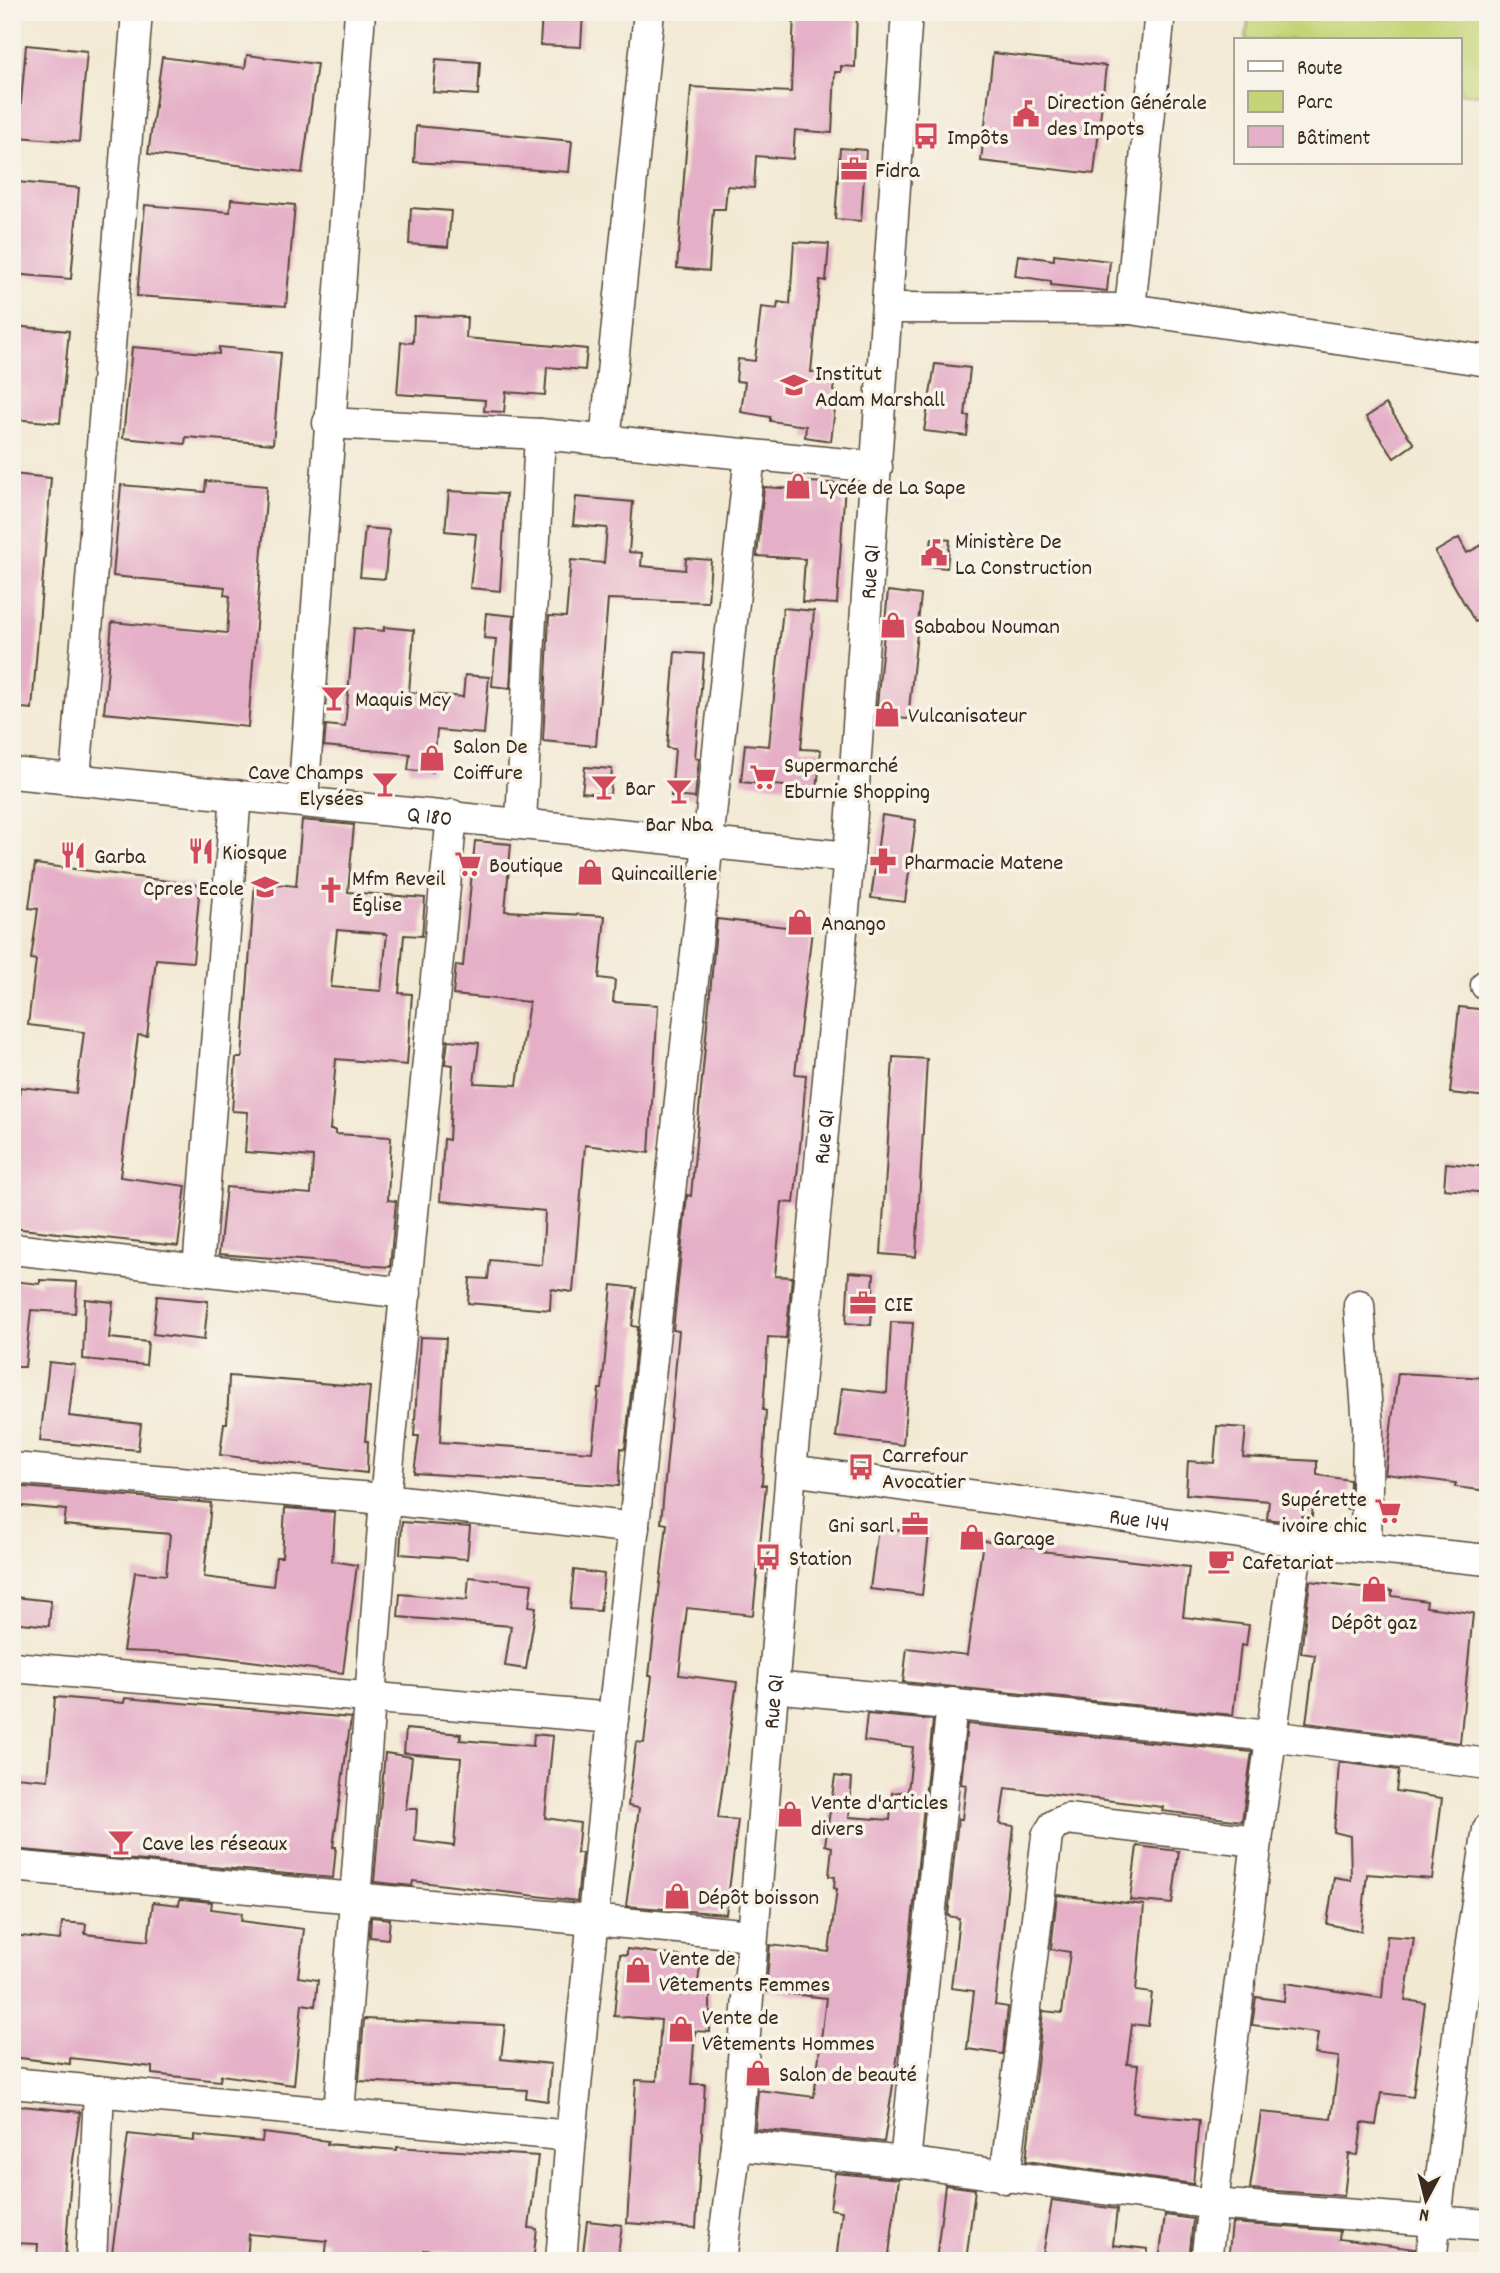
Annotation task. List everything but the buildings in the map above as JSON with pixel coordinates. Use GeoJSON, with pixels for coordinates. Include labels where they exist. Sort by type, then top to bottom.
{"type":"FeatureCollection","features":[{"type":"Feature","properties":{"kind":"street"},"geometry":{"type":"LineString","coordinates":[[75,779],[137,12]]}},
{"type":"Feature","properties":{"kind":"street"},"geometry":{"type":"LineString","coordinates":[[303,800],[328,423],[360,12]]}},
{"type":"Feature","properties":{"kind":"street"},"geometry":{"type":"LineString","coordinates":[[605,441],[649,12]]}},
{"type":"Feature","properties":{"kind":"street","name":"Rue Q1"},"geometry":{"type":"LineString","coordinates":[[721,2261],[736,2146],[792,1470],[849,857],[906,12]]}},
{"type":"Feature","properties":{"kind":"street"},"geometry":{"type":"LineString","coordinates":[[1130,309],[1160,12]]}},
{"type":"Feature","properties":{"kind":"street"},"geometry":{"type":"LineString","coordinates":[[888,308],[1130,309],[1488,361]]}},
{"type":"Feature","properties":{"kind":"street"},"geometry":{"type":"LineString","coordinates":[[328,423],[540,434],[877,467]]}},
{"type":"Feature","properties":{"kind":"street"},"geometry":{"type":"LineString","coordinates":[[521,822],[540,434]]}},
{"type":"Feature","properties":{"kind":"street"},"geometry":{"type":"LineString","coordinates":[[561,2261],[613,1718],[750,455]]}},
{"type":"Feature","properties":{"kind":"street","name":"Q 180"},"geometry":{"type":"LineString","coordinates":[[12,773],[303,800],[849,857]]}},
{"type":"Feature","properties":{"kind":"street"},"geometry":{"type":"LineString","coordinates":[[198,1269],[236,795]]}},
{"type":"Feature","properties":{"kind":"street"},"geometry":{"type":"LineString","coordinates":[[339,2114],[368,1698],[385,1500],[452,815]]}},
{"type":"Feature","properties":{"kind":"street"},"geometry":{"type":"LineString","coordinates":[[12,1249],[405,1293]]}},
{"type":"Feature","properties":{"kind":"street"},"geometry":{"type":"LineString","coordinates":[[1359,1305],[1368,1426],[1366,1546]]}},
{"type":"Feature","properties":{"kind":"street"},"geometry":{"type":"LineString","coordinates":[[12,1468],[385,1500],[634,1528]]}},
{"type":"Feature","properties":{"kind":"street","name":"Rue 144"},"geometry":{"type":"LineString","coordinates":[[792,1470],[1298,1541],[1488,1560]]}},
{"type":"Feature","properties":{"kind":"street"},"geometry":{"type":"LineString","coordinates":[[1206,2261],[1257,1841],[1298,1541]]}},
{"type":"Feature","properties":{"kind":"street"},"geometry":{"type":"LineString","coordinates":[[12,1667],[613,1718]]}},
{"type":"Feature","properties":{"kind":"street"},"geometry":{"type":"LineString","coordinates":[[773,1687],[1271,1735],[1488,1764]]}},
{"type":"Feature","properties":{"kind":"street"},"geometry":{"type":"LineString","coordinates":[[905,2162],[952,1703]]}},
{"type":"Feature","properties":{"kind":"street"},"geometry":{"type":"LineString","coordinates":[[1005,2178],[1048,1836],[1054,1825],[1067,1819],[1257,1841]]}},
{"type":"Feature","properties":{"kind":"street"},"geometry":{"type":"LineString","coordinates":[[1431,2261],[1436,2219],[1474,2011],[1488,1829]]}},
{"type":"Feature","properties":{"kind":"street"},"geometry":{"type":"LineString","coordinates":[[12,1867],[752,1935]]}},
{"type":"Feature","properties":{"kind":"street"},"geometry":{"type":"LineString","coordinates":[[12,2083],[571,2136]]}},
{"type":"Feature","properties":{"kind":"street"},"geometry":{"type":"LineString","coordinates":[[91,2261],[99,2091]]}},
{"type":"Feature","properties":{"kind":"street"},"geometry":{"type":"LineString","coordinates":[[736,2146],[905,2162],[1005,2178],[1213,2204],[1488,2225]]}},
{"type":"Feature","properties":{"kind":"green space"},"geometry":{"type":"Polygon","coordinates":[[[1249,12],[1488,12],[1488,96],[1462,93],[1462,38],[1246,38],[1249,12]]]}},
{"type":"Feature","properties":{"kind":"place","name":"Direction Générale des Impots"},"geometry":{"type":"Point","coordinates":[1026,114]}},
{"type":"Feature","properties":{"kind":"place","name":"Impôts"},"geometry":{"type":"Point","coordinates":[926,136]}},
{"type":"Feature","properties":{"kind":"place","name":"Fidra"},"geometry":{"type":"Point","coordinates":[854,169]}},
{"type":"Feature","properties":{"kind":"place","name":"Institut Adam Marshall"},"geometry":{"type":"Point","coordinates":[794,385]}},
{"type":"Feature","properties":{"kind":"place","name":"Lycée de La Sape"},"geometry":{"type":"Point","coordinates":[798,486]}},
{"type":"Feature","properties":{"kind":"place","name":"Ministère De La Construction"},"geometry":{"type":"Point","coordinates":[934,553]}},
{"type":"Feature","properties":{"kind":"place","name":"Sababou Nouman"},"geometry":{"type":"Point","coordinates":[893,625]}},
{"type":"Feature","properties":{"kind":"place","name":"Maquis Mcy"},"geometry":{"type":"Point","coordinates":[334,698]}},
{"type":"Feature","properties":{"kind":"place","name":"Vulcanisateur"},"geometry":{"type":"Point","coordinates":[887,714]}},
{"type":"Feature","properties":{"kind":"place","name":"Salon De Coiffure"},"geometry":{"type":"Point","coordinates":[432,758]}},
{"type":"Feature","properties":{"kind":"place","name":"Supermarché Eburnie Shopping"},"geometry":{"type":"Point","coordinates":[763,777]}},
{"type":"Feature","properties":{"kind":"place","name":"Cave Champs Elysées"},"geometry":{"type":"Point","coordinates":[385,784]}},
{"type":"Feature","properties":{"kind":"place","name":"Bar"},"geometry":{"type":"Point","coordinates":[604,787]}},
{"type":"Feature","properties":{"kind":"place","name":"Bar Nba"},"geometry":{"type":"Point","coordinates":[679,791]}},
{"type":"Feature","properties":{"kind":"place","name":"Kiosque"},"geometry":{"type":"Point","coordinates":[201,851]}},
{"type":"Feature","properties":{"kind":"place","name":"Garba"},"geometry":{"type":"Point","coordinates":[73,855]}},
{"type":"Feature","properties":{"kind":"place","name":"Pharmacie Matene"},"geometry":{"type":"Point","coordinates":[883,861]}},
{"type":"Feature","properties":{"kind":"place","name":"Boutique"},"geometry":{"type":"Point","coordinates":[468,864]}},
{"type":"Feature","properties":{"kind":"place","name":"Quincaillerie"},"geometry":{"type":"Point","coordinates":[590,872]}},
{"type":"Feature","properties":{"kind":"place","name":"Cpres Ecole"},"geometry":{"type":"Point","coordinates":[265,887]}},
{"type":"Feature","properties":{"kind":"place","name":"Mfm Reveil Église"},"geometry":{"type":"Point","coordinates":[331,890]}},
{"type":"Feature","properties":{"kind":"place","name":"Anango"},"geometry":{"type":"Point","coordinates":[800,922]}},
{"type":"Feature","properties":{"kind":"place","name":"CIE"},"geometry":{"type":"Point","coordinates":[863,1303]}},
{"type":"Feature","properties":{"kind":"place","name":"Carrefour Avocatier"},"geometry":{"type":"Point","coordinates":[861,1467]}},
{"type":"Feature","properties":{"kind":"place","name":"Supérette ivoire chic"},"geometry":{"type":"Point","coordinates":[1388,1511]}},
{"type":"Feature","properties":{"kind":"place","name":"Gni sarl"},"geometry":{"type":"Point","coordinates":[915,1524]}},
{"type":"Feature","properties":{"kind":"place","name":"Garage"},"geometry":{"type":"Point","coordinates":[972,1537]}},
{"type":"Feature","properties":{"kind":"place","name":"Station"},"geometry":{"type":"Point","coordinates":[768,1557]}},
{"type":"Feature","properties":{"kind":"place","name":"Cafetariat"},"geometry":{"type":"Point","coordinates":[1221,1561]}},
{"type":"Feature","properties":{"kind":"place","name":"Dépôt gaz"},"geometry":{"type":"Point","coordinates":[1374,1589]}},
{"type":"Feature","properties":{"kind":"place","name":"Vente d'articles divers"},"geometry":{"type":"Point","coordinates":[790,1814]}},
{"type":"Feature","properties":{"kind":"place","name":"Cave les réseaux"},"geometry":{"type":"Point","coordinates":[121,1842]}},
{"type":"Feature","properties":{"kind":"place","name":"Dépôt boisson"},"geometry":{"type":"Point","coordinates":[677,1896]}},
{"type":"Feature","properties":{"kind":"place","name":"Vente de Vêtements Femmes"},"geometry":{"type":"Point","coordinates":[638,1970]}},
{"type":"Feature","properties":{"kind":"place","name":"Vente de Vêtements Hommes"},"geometry":{"type":"Point","coordinates":[681,2029]}},
{"type":"Feature","properties":{"kind":"place","name":"Salon de beauté"},"geometry":{"type":"Point","coordinates":[758,2073]}}]}
